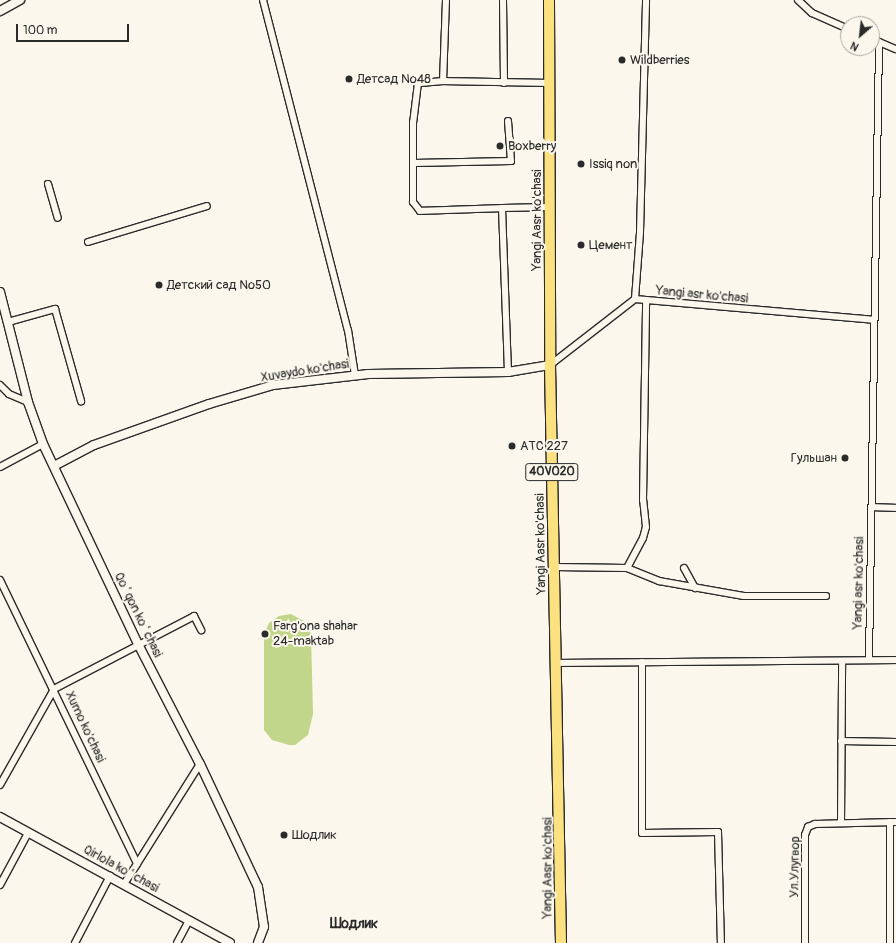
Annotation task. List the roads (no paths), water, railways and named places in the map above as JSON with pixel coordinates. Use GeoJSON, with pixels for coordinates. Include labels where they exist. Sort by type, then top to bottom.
{"type":"FeatureCollection","features":[{"type":"Feature","properties":{"kind":"main road","name":"Yangi Aasr ko'chasi"},"geometry":{"type":"LineString","coordinates":[[549,0],[548,83],[550,365],[557,663],[561,943]]}},
{"type":"Feature","properties":{"kind":"street"},"geometry":{"type":"LineString","coordinates":[[0,11],[20,0]]}},
{"type":"Feature","properties":{"kind":"street"},"geometry":{"type":"LineString","coordinates":[[263,0],[348,330],[354,375]]}},
{"type":"Feature","properties":{"kind":"street"},"geometry":{"type":"LineString","coordinates":[[443,81],[446,0]]}},
{"type":"Feature","properties":{"kind":"street"},"geometry":{"type":"LineString","coordinates":[[503,0],[504,83]]}},
{"type":"Feature","properties":{"kind":"street"},"geometry":{"type":"LineString","coordinates":[[550,365],[635,299],[640,232],[646,0]]}},
{"type":"Feature","properties":{"kind":"street"},"geometry":{"type":"LineString","coordinates":[[798,0],[812,13],[840,25]]}},
{"type":"Feature","properties":{"kind":"street"},"geometry":{"type":"LineString","coordinates":[[880,42],[896,49]]}},
{"type":"Feature","properties":{"kind":"street","name":"Yangi asr ko'chasi"},"geometry":{"type":"LineString","coordinates":[[869,660],[873,320],[877,255],[879,56]]}},
{"type":"Feature","properties":{"kind":"street"},"geometry":{"type":"LineString","coordinates":[[548,83],[443,81],[418,83],[413,122],[413,202],[420,211],[550,207]]}},
{"type":"Feature","properties":{"kind":"street"},"geometry":{"type":"LineString","coordinates":[[414,163],[510,161],[508,121]]}},
{"type":"Feature","properties":{"kind":"street"},"geometry":{"type":"LineString","coordinates":[[48,184],[58,218]]}},
{"type":"Feature","properties":{"kind":"street"},"geometry":{"type":"LineString","coordinates":[[88,242],[207,206]]}},
{"type":"Feature","properties":{"kind":"street"},"geometry":{"type":"LineString","coordinates":[[502,208],[508,372]]}},
{"type":"Feature","properties":{"kind":"street","name":"Qoʻqon koʻchasi"},"geometry":{"type":"LineString","coordinates":[[0,292],[28,402],[43,444],[138,644],[200,764],[258,887],[264,927],[258,943]]}},
{"type":"Feature","properties":{"kind":"street","name":"Yangi asr ko'chasi"},"geometry":{"type":"LineString","coordinates":[[635,299],[873,320]]}},
{"type":"Feature","properties":{"kind":"street"},"geometry":{"type":"LineString","coordinates":[[627,568],[643,538],[646,527],[643,500],[646,300]]}},
{"type":"Feature","properties":{"kind":"street"},"geometry":{"type":"LineString","coordinates":[[8,322],[55,309],[81,401]]}},
{"type":"Feature","properties":{"kind":"street","name":"Xuvaydo ko'chasi"},"geometry":{"type":"LineString","coordinates":[[54,466],[94,446],[209,404],[273,385],[354,375],[508,372],[550,365]]}},
{"type":"Feature","properties":{"kind":"street"},"geometry":{"type":"LineString","coordinates":[[0,385],[9,394],[28,402]]}},
{"type":"Feature","properties":{"kind":"street"},"geometry":{"type":"LineString","coordinates":[[0,467],[43,444]]}},
{"type":"Feature","properties":{"kind":"street"},"geometry":{"type":"LineString","coordinates":[[872,507],[896,508]]}},
{"type":"Feature","properties":{"kind":"street"},"geometry":{"type":"LineString","coordinates":[[554,567],[627,568],[659,581],[744,596],[826,596]]}},
{"type":"Feature","properties":{"kind":"street"},"geometry":{"type":"LineString","coordinates":[[684,568],[695,588]]}},
{"type":"Feature","properties":{"kind":"street","name":"Xumo ko'chasi"},"geometry":{"type":"LineString","coordinates":[[0,580],[54,689],[137,864]]}},
{"type":"Feature","properties":{"kind":"street"},"geometry":{"type":"LineString","coordinates":[[0,785],[54,689],[194,616],[201,630]]}},
{"type":"Feature","properties":{"kind":"street"},"geometry":{"type":"LineString","coordinates":[[557,663],[842,662],[896,660]]}},
{"type":"Feature","properties":{"kind":"street"},"geometry":{"type":"LineString","coordinates":[[642,662],[642,832],[718,832],[721,943]]}},
{"type":"Feature","properties":{"kind":"street"},"geometry":{"type":"LineString","coordinates":[[841,823],[842,662]]}},
{"type":"Feature","properties":{"kind":"street"},"geometry":{"type":"LineString","coordinates":[[841,741],[896,742]]}},
{"type":"Feature","properties":{"kind":"street"},"geometry":{"type":"LineString","coordinates":[[124,884],[200,764]]}},
{"type":"Feature","properties":{"kind":"street","name":"Qirlola koʻchasi"},"geometry":{"type":"LineString","coordinates":[[0,817],[230,943]]}},
{"type":"Feature","properties":{"kind":"street","name":"Ул.Улугвор"},"geometry":{"type":"LineString","coordinates":[[805,943],[805,835],[808,827],[815,824],[893,822],[890,943]]}},
{"type":"Feature","properties":{"kind":"street"},"geometry":{"type":"LineString","coordinates":[[0,885],[28,832]]}},
{"type":"Feature","properties":{"kind":"street"},"geometry":{"type":"LineString","coordinates":[[75,943],[110,876]]}},
{"type":"Feature","properties":{"kind":"street"},"geometry":{"type":"LineString","coordinates":[[177,943],[189,920]]}},
{"type":"Feature","properties":{"kind":"place","name":"Wildberries"},"geometry":{"type":"Point","coordinates":[622,60]}},
{"type":"Feature","properties":{"kind":"place","name":"Детсад №48"},"geometry":{"type":"Point","coordinates":[349,79]}},
{"type":"Feature","properties":{"kind":"place","name":"Boxberry"},"geometry":{"type":"Point","coordinates":[500,146]}},
{"type":"Feature","properties":{"kind":"place","name":"Issiq non"},"geometry":{"type":"Point","coordinates":[581,164]}},
{"type":"Feature","properties":{"kind":"place","name":"Цемент"},"geometry":{"type":"Point","coordinates":[581,245]}},
{"type":"Feature","properties":{"kind":"place","name":"Детский сад №50"},"geometry":{"type":"Point","coordinates":[159,285]}},
{"type":"Feature","properties":{"kind":"place","name":"АТС 227"},"geometry":{"type":"Point","coordinates":[512,446]}},
{"type":"Feature","properties":{"kind":"place","name":"Гульшан"},"geometry":{"type":"Point","coordinates":[845,458]}},
{"type":"Feature","properties":{"kind":"place","name":"Farg'ona shahar 24-maktab"},"geometry":{"type":"Point","coordinates":[265,634]}},
{"type":"Feature","properties":{"kind":"place","name":"Шодлик"},"geometry":{"type":"Point","coordinates":[284,835]}},
{"type":"Feature","properties":{"kind":"district","name":"Шодлик"},"geometry":{"type":"Point","coordinates":[354,924]}}]}
